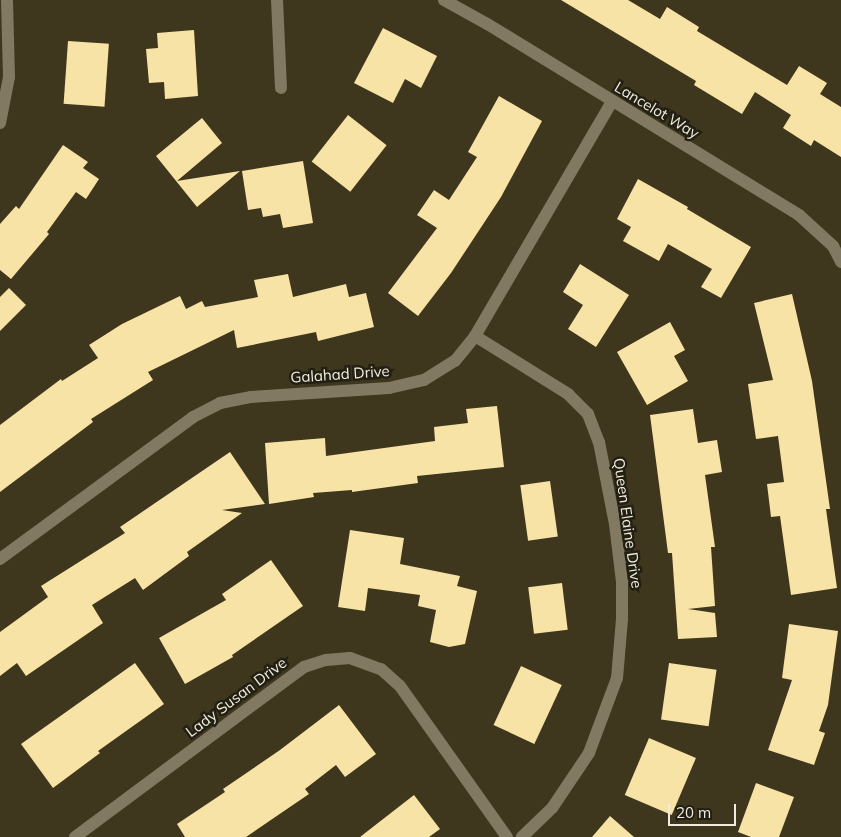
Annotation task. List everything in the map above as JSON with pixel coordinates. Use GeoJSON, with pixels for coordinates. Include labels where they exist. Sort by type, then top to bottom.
{"type":"FeatureCollection","features":[{"type":"Feature","properties":{"kind":"street"},"geometry":{"type":"LineString","coordinates":[[0,123],[9,77],[7,0]]}},
{"type":"Feature","properties":{"kind":"street"},"geometry":{"type":"LineString","coordinates":[[277,0],[281,88]]}},
{"type":"Feature","properties":{"kind":"street","name":"Lancelot Way"},"geometry":{"type":"LineString","coordinates":[[444,0],[489,25],[799,215],[833,246],[841,262]]}},
{"type":"Feature","properties":{"kind":"street","name":"Galahad Drive"},"geometry":{"type":"LineString","coordinates":[[0,559],[192,417],[220,403],[251,397],[389,388],[424,380],[455,361],[475,336],[612,102]]}},
{"type":"Feature","properties":{"kind":"street","name":"Queen Elaine Drive"},"geometry":{"type":"LineString","coordinates":[[475,336],[568,394],[588,414],[599,442],[622,582],[622,619],[617,678],[589,753],[552,808],[522,837]]}},
{"type":"Feature","properties":{"kind":"street","name":"Lady Susan Drive"},"geometry":{"type":"LineString","coordinates":[[76,837],[304,667],[326,660],[350,658],[381,669],[400,686],[507,837]]}},
{"type":"Feature","properties":{"kind":"building"},"geometry":{"type":"Polygon","coordinates":[[[561,0],[628,0],[660,19],[667,7],[699,27],[697,31],[787,85],[799,66],[827,83],[820,94],[841,107],[841,157],[814,140],[811,146],[783,128],[791,115],[755,92],[742,114],[694,85],[696,81],[561,0]]]}},
{"type":"Feature","properties":{"kind":"building"},"geometry":{"type":"Polygon","coordinates":[[[383,28],[437,56],[421,88],[405,79],[393,103],[354,83],[383,28]]]}},
{"type":"Feature","properties":{"kind":"building"},"geometry":{"type":"Polygon","coordinates":[[[194,30],[198,96],[165,99],[164,82],[149,83],[146,49],[158,48],[157,33],[194,30]]]}},
{"type":"Feature","properties":{"kind":"building"},"geometry":{"type":"Polygon","coordinates":[[[68,41],[109,44],[105,107],[64,104],[68,41]]]}},
{"type":"Feature","properties":{"kind":"building"},"geometry":{"type":"Polygon","coordinates":[[[499,96],[542,121],[501,197],[451,273],[418,316],[388,293],[437,228],[417,215],[434,190],[449,200],[477,157],[468,152],[499,96]]]}},
{"type":"Feature","properties":{"kind":"building"},"geometry":{"type":"Polygon","coordinates":[[[348,115],[387,145],[350,192],[312,161],[348,115]]]}},
{"type":"Feature","properties":{"kind":"building"},"geometry":{"type":"Polygon","coordinates":[[[202,118],[222,143],[177,181],[240,171],[197,207],[156,156],[202,118]]]}},
{"type":"Feature","properties":{"kind":"building"},"geometry":{"type":"Polygon","coordinates":[[[63,145],[88,162],[83,168],[99,179],[86,199],[76,192],[47,232],[49,234],[11,279],[0,270],[0,224],[16,206],[19,209],[63,145]]]}},
{"type":"Feature","properties":{"kind":"building"},"geometry":{"type":"Polygon","coordinates":[[[303,161],[313,223],[283,228],[280,214],[263,217],[261,208],[248,210],[242,171],[303,161]]]}},
{"type":"Feature","properties":{"kind":"building"},"geometry":{"type":"Polygon","coordinates":[[[638,179],[688,207],[687,209],[751,247],[721,298],[701,287],[712,269],[668,244],[659,261],[623,241],[631,227],[617,219],[638,179]]]}},
{"type":"Feature","properties":{"kind":"building"},"geometry":{"type":"Polygon","coordinates":[[[580,264],[629,295],[596,347],[568,329],[583,305],[563,292],[580,264]]]}},
{"type":"Feature","properties":{"kind":"building"},"geometry":{"type":"Polygon","coordinates":[[[288,274],[293,297],[346,284],[349,297],[366,293],[374,327],[318,341],[316,332],[237,348],[234,330],[148,372],[153,380],[91,419],[93,422],[0,492],[0,425],[61,379],[62,381],[98,358],[89,345],[122,324],[180,296],[186,309],[202,301],[205,307],[258,297],[254,280],[288,274]]]}},
{"type":"Feature","properties":{"kind":"building"},"geometry":{"type":"Polygon","coordinates":[[[9,288],[26,305],[0,331],[0,297],[9,288]]]}},
{"type":"Feature","properties":{"kind":"building"},"geometry":{"type":"Polygon","coordinates":[[[792,294],[812,381],[830,509],[826,509],[837,588],[791,595],[780,516],[771,517],[767,484],[784,482],[778,436],[756,439],[748,384],[773,380],[754,303],[792,294]]]}},
{"type":"Feature","properties":{"kind":"building"},"geometry":{"type":"Polygon","coordinates":[[[670,322],[685,350],[674,356],[688,381],[647,405],[617,352],[670,322]]]}},
{"type":"Feature","properties":{"kind":"building"},"geometry":{"type":"Polygon","coordinates":[[[497,406],[504,467],[417,476],[418,483],[352,492],[352,490],[313,493],[314,497],[269,504],[265,443],[325,438],[326,456],[435,441],[434,427],[468,423],[466,409],[497,406]]]}},
{"type":"Feature","properties":{"kind":"building"},"geometry":{"type":"Polygon","coordinates":[[[693,409],[698,443],[717,440],[722,472],[705,475],[715,547],[711,547],[715,606],[688,609],[715,613],[717,637],[678,639],[672,553],[668,553],[650,415],[693,409]]]}},
{"type":"Feature","properties":{"kind":"building"},"geometry":{"type":"Polygon","coordinates":[[[230,452],[265,504],[222,510],[242,513],[187,552],[189,556],[143,590],[135,578],[92,605],[103,623],[26,676],[17,663],[0,676],[0,632],[48,597],[41,586],[125,533],[120,527],[230,452]]]}},
{"type":"Feature","properties":{"kind":"building"},"geometry":{"type":"Polygon","coordinates":[[[550,481],[558,536],[528,541],[520,485],[550,481]]]}},
{"type":"Feature","properties":{"kind":"building"},"geometry":{"type":"Polygon","coordinates":[[[350,530],[404,538],[400,564],[460,576],[457,586],[477,591],[465,644],[449,647],[430,642],[436,610],[418,606],[420,595],[368,588],[365,611],[338,607],[350,530]]]}},
{"type":"Feature","properties":{"kind":"building"},"geometry":{"type":"Polygon","coordinates":[[[271,560],[303,606],[232,655],[233,657],[185,684],[159,638],[226,600],[222,594],[271,560]]]}},
{"type":"Feature","properties":{"kind":"building"},"geometry":{"type":"Polygon","coordinates":[[[562,583],[568,630],[534,634],[528,587],[562,583]]]}},
{"type":"Feature","properties":{"kind":"building"},"geometry":{"type":"Polygon","coordinates":[[[789,624],[838,631],[828,705],[819,731],[825,733],[814,765],[768,750],[792,680],[782,678],[789,624]]]}},
{"type":"Feature","properties":{"kind":"building"},"geometry":{"type":"Polygon","coordinates":[[[135,663],[164,704],[98,751],[100,753],[53,788],[21,744],[135,663]]]}},
{"type":"Feature","properties":{"kind":"building"},"geometry":{"type":"Polygon","coordinates":[[[669,663],[717,670],[709,726],[661,719],[669,663]]]}},
{"type":"Feature","properties":{"kind":"building"},"geometry":{"type":"Polygon","coordinates":[[[521,666],[562,685],[534,744],[494,725],[521,666]]]}},
{"type":"Feature","properties":{"kind":"building"},"geometry":{"type":"Polygon","coordinates":[[[339,705],[376,754],[345,777],[336,765],[305,789],[309,794],[246,837],[185,837],[177,824],[225,792],[223,789],[280,750],[339,705]]]}},
{"type":"Feature","properties":{"kind":"building"},"geometry":{"type":"Polygon","coordinates":[[[649,738],[696,758],[672,815],[625,795],[649,738]]]}},
{"type":"Feature","properties":{"kind":"building"},"geometry":{"type":"Polygon","coordinates":[[[756,783],[794,797],[779,837],[751,837],[738,832],[756,783]]]}},
{"type":"Feature","properties":{"kind":"building"},"geometry":{"type":"Polygon","coordinates":[[[414,795],[440,829],[429,837],[360,837],[414,795]]]}},
{"type":"Feature","properties":{"kind":"building"},"geometry":{"type":"Polygon","coordinates":[[[610,816],[634,837],[592,837],[610,816]]]}}]}
